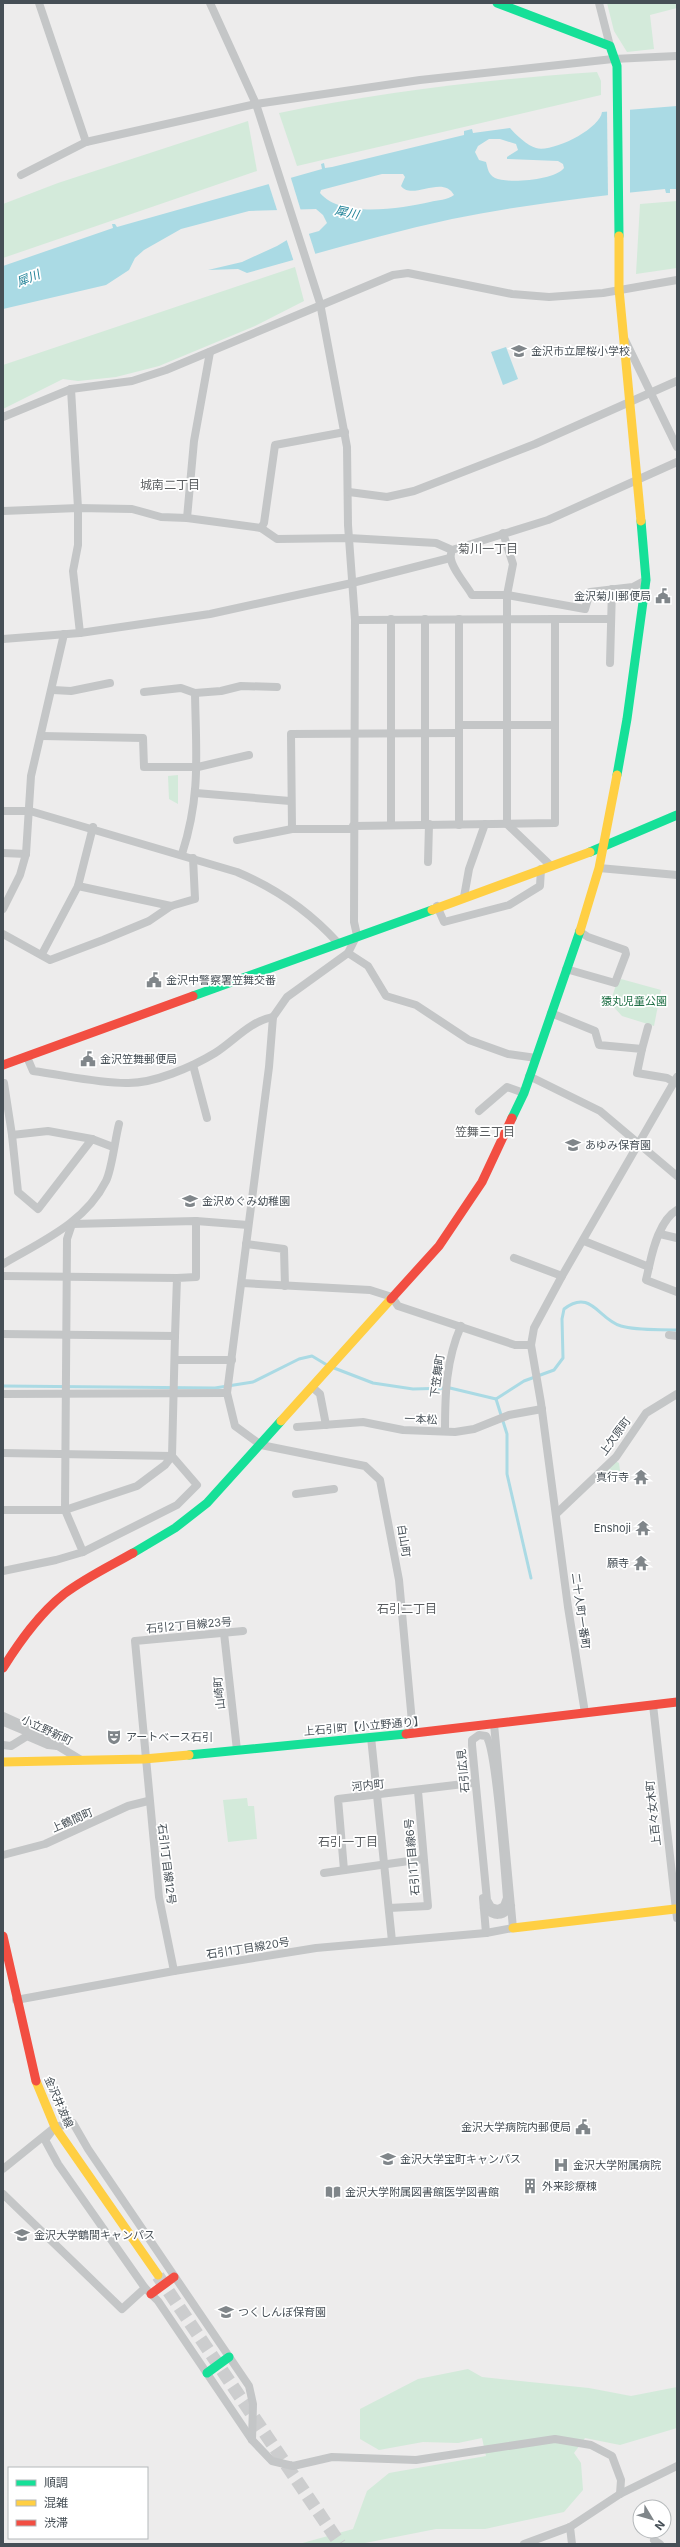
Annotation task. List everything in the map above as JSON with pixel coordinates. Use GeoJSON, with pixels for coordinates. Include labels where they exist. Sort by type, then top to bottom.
{"type":"FeatureCollection","features":[{"type":"Feature","properties":{"kind":"street"},"geometry":{"type":"LineString","coordinates":[[39,3],[86,142]]}},
{"type":"Feature","properties":{"kind":"street"},"geometry":{"type":"LineString","coordinates":[[210,3],[257,106],[320,305],[345,432],[349,492],[349,538],[355,620],[353,827],[354,922],[357,935],[348,953],[287,997],[273,1017],[269,1067],[227,1394],[235,1426],[261,1445]]}},
{"type":"Feature","properties":{"kind":"street"},"geometry":{"type":"LineString","coordinates":[[497,3],[610,46]]}},
{"type":"Feature","properties":{"kind":"street"},"geometry":{"type":"LineString","coordinates":[[3,1668],[32,1625],[73,1588],[156,1542],[192,1517],[261,1445],[439,1246],[482,1182],[524,1093],[580,931],[604,847],[627,718],[646,580],[619,289],[620,275],[615,62],[599,3]]}},
{"type":"Feature","properties":{"kind":"street"},"geometry":{"type":"LineString","coordinates":[[21,176],[86,142],[257,106],[420,80],[677,56]]}},
{"type":"Feature","properties":{"kind":"street"},"geometry":{"type":"LineString","coordinates":[[3,417],[71,389],[132,381],[210,352],[366,285],[393,275],[408,273],[519,295],[549,297],[603,293],[677,280]]}},
{"type":"Feature","properties":{"kind":"street"},"geometry":{"type":"LineString","coordinates":[[622,334],[637,359],[650,394],[677,447]]}},
{"type":"Feature","properties":{"kind":"street"},"geometry":{"type":"LineString","coordinates":[[187,518],[194,440],[210,352]]}},
{"type":"Feature","properties":{"kind":"street"},"geometry":{"type":"LineString","coordinates":[[349,492],[387,497],[414,491],[535,444],[677,381]]}},
{"type":"Feature","properties":{"kind":"street"},"geometry":{"type":"LineString","coordinates":[[71,389],[78,508],[78,545],[73,571],[80,633]]}},
{"type":"Feature","properties":{"kind":"street"},"geometry":{"type":"LineString","coordinates":[[261,528],[264,523],[275,445],[345,432]]}},
{"type":"Feature","properties":{"kind":"street"},"geometry":{"type":"LineString","coordinates":[[3,639],[80,633],[210,614],[352,584],[451,554],[503,533],[548,520],[677,462]]}},
{"type":"Feature","properties":{"kind":"street"},"geometry":{"type":"LineString","coordinates":[[3,511],[78,508],[132,509],[161,517],[187,518],[261,528],[277,538],[349,538],[436,543],[451,554],[453,568],[463,578],[472,595],[507,595],[585,609],[590,592],[633,587],[646,580]]}},
{"type":"Feature","properties":{"kind":"street"},"geometry":{"type":"LineString","coordinates":[[503,533],[513,564],[507,595],[508,724],[506,824],[551,866]]}},
{"type":"Feature","properties":{"kind":"street"},"geometry":{"type":"LineString","coordinates":[[610,663],[612,589]]}},
{"type":"Feature","properties":{"kind":"street"},"geometry":{"type":"LineString","coordinates":[[355,620],[459,620],[507,618],[610,619]]}},
{"type":"Feature","properties":{"kind":"street"},"geometry":{"type":"LineString","coordinates":[[391,619],[391,825]]}},
{"type":"Feature","properties":{"kind":"street"},"geometry":{"type":"LineString","coordinates":[[425,619],[424,732],[428,862]]}},
{"type":"Feature","properties":{"kind":"street"},"geometry":{"type":"LineString","coordinates":[[237,840],[292,828],[427,824],[459,825],[555,823],[555,619]]}},
{"type":"Feature","properties":{"kind":"street"},"geometry":{"type":"LineString","coordinates":[[459,620],[459,825]]}},
{"type":"Feature","properties":{"kind":"street"},"geometry":{"type":"LineString","coordinates":[[3,908],[20,874],[26,854],[31,776],[53,690],[64,634]]}},
{"type":"Feature","properties":{"kind":"street"},"geometry":{"type":"LineString","coordinates":[[53,690],[71,691],[110,682]]}},
{"type":"Feature","properties":{"kind":"street"},"geometry":{"type":"LineString","coordinates":[[144,692],[181,688],[195,693],[221,691],[241,686],[277,687]]}},
{"type":"Feature","properties":{"kind":"street"},"geometry":{"type":"LineString","coordinates":[[182,854],[190,828],[196,793],[198,767],[195,693]]}},
{"type":"Feature","properties":{"kind":"street"},"geometry":{"type":"LineString","coordinates":[[292,828],[290,801],[291,734],[424,732],[508,724],[555,725]]}},
{"type":"Feature","properties":{"kind":"street"},"geometry":{"type":"LineString","coordinates":[[42,736],[144,738],[144,767],[198,767],[250,755]]}},
{"type":"Feature","properties":{"kind":"street"},"geometry":{"type":"LineString","coordinates":[[196,793],[290,801]]}},
{"type":"Feature","properties":{"kind":"street"},"geometry":{"type":"LineString","coordinates":[[3,811],[30,810],[93,827],[182,854],[262,882],[307,914],[338,943]]}},
{"type":"Feature","properties":{"kind":"street"},"geometry":{"type":"LineString","coordinates":[[3,1066],[357,935],[604,847],[677,815]]}},
{"type":"Feature","properties":{"kind":"street"},"geometry":{"type":"LineString","coordinates":[[464,897],[469,869],[485,824]]}},
{"type":"Feature","properties":{"kind":"street"},"geometry":{"type":"LineString","coordinates":[[42,954],[78,886],[93,827]]}},
{"type":"Feature","properties":{"kind":"street"},"geometry":{"type":"LineString","coordinates":[[3,853],[26,854]]}},
{"type":"Feature","properties":{"kind":"street"},"geometry":{"type":"LineString","coordinates":[[3,934],[42,954],[50,960],[103,940],[149,921],[171,906],[195,899],[194,858]]}},
{"type":"Feature","properties":{"kind":"street"},"geometry":{"type":"LineString","coordinates":[[599,868],[677,875]]}},
{"type":"Feature","properties":{"kind":"street"},"geometry":{"type":"LineString","coordinates":[[437,906],[444,922],[509,905],[540,886],[542,869]]}},
{"type":"Feature","properties":{"kind":"street"},"geometry":{"type":"LineString","coordinates":[[78,886],[171,906]]}},
{"type":"Feature","properties":{"kind":"street"},"geometry":{"type":"LineString","coordinates":[[566,969],[615,983],[626,954],[626,950],[588,937],[580,931]]}},
{"type":"Feature","properties":{"kind":"street"},"geometry":{"type":"LineString","coordinates":[[348,953],[368,966],[386,996],[416,1005],[468,1040],[508,1054],[536,1058]]}},
{"type":"Feature","properties":{"kind":"street"},"geometry":{"type":"LineString","coordinates":[[551,1013],[595,1031],[600,1045],[642,1049]]}},
{"type":"Feature","properties":{"kind":"street"},"geometry":{"type":"LineString","coordinates":[[27,1057],[33,1071],[127,1083],[146,1081],[193,1065],[216,1052],[263,1019],[273,1017]]}},
{"type":"Feature","properties":{"kind":"street"},"geometry":{"type":"LineString","coordinates":[[648,1027],[637,1073],[676,1080]]}},
{"type":"Feature","properties":{"kind":"street"},"geometry":{"type":"LineString","coordinates":[[193,1065],[206,1118]]}},
{"type":"Feature","properties":{"kind":"street"},"geometry":{"type":"LineString","coordinates":[[529,1076],[600,1111],[677,1176]]}},
{"type":"Feature","properties":{"kind":"street","name":"二十人町一番町"},"geometry":{"type":"LineString","coordinates":[[585,1713],[568,1607],[557,1513],[542,1410],[531,1345],[534,1328],[562,1276],[584,1241],[676,1080]]}},
{"type":"Feature","properties":{"kind":"street"},"geometry":{"type":"LineString","coordinates":[[4,1082],[12,1135],[18,1192],[38,1208],[92,1139]]}},
{"type":"Feature","properties":{"kind":"street"},"geometry":{"type":"LineString","coordinates":[[479,1112],[507,1087],[524,1093]]}},
{"type":"Feature","properties":{"kind":"street"},"geometry":{"type":"LineString","coordinates":[[3,1264],[72,1224],[92,1203],[107,1180],[119,1124]]}},
{"type":"Feature","properties":{"kind":"street"},"geometry":{"type":"LineString","coordinates":[[12,1135],[48,1131],[92,1139],[113,1147]]}},
{"type":"Feature","properties":{"kind":"street"},"geometry":{"type":"LineString","coordinates":[[677,1210],[667,1216],[652,1253],[646,1280],[677,1292]]}},
{"type":"Feature","properties":{"kind":"street"},"geometry":{"type":"LineString","coordinates":[[72,1224],[196,1221],[248,1225]]}},
{"type":"Feature","properties":{"kind":"street"},"geometry":{"type":"LineString","coordinates":[[3,1276],[196,1277],[196,1221]]}},
{"type":"Feature","properties":{"kind":"street"},"geometry":{"type":"LineString","coordinates":[[72,1224],[67,1239],[68,1334],[65,1510],[83,1552]]}},
{"type":"Feature","properties":{"kind":"street"},"geometry":{"type":"LineString","coordinates":[[660,1234],[677,1238]]}},
{"type":"Feature","properties":{"kind":"street"},"geometry":{"type":"LineString","coordinates":[[584,1241],[649,1267]]}},
{"type":"Feature","properties":{"kind":"street"},"geometry":{"type":"LineString","coordinates":[[246,1244],[284,1249],[285,1286]]}},
{"type":"Feature","properties":{"kind":"street"},"geometry":{"type":"LineString","coordinates":[[514,1258],[562,1276]]}},
{"type":"Feature","properties":{"kind":"street"},"geometry":{"type":"LineString","coordinates":[[3,1510],[65,1510],[137,1486],[165,1465],[172,1456],[177,1278]]}},
{"type":"Feature","properties":{"kind":"street"},"geometry":{"type":"LineString","coordinates":[[242,1283],[370,1290],[392,1297],[398,1306],[515,1345],[531,1345]]}},
{"type":"Feature","properties":{"kind":"street","name":"下笠舞町"},"geometry":{"type":"LineString","coordinates":[[445,1431],[445,1387],[453,1344],[460,1326]]}},
{"type":"Feature","properties":{"kind":"street"},"geometry":{"type":"LineString","coordinates":[[3,1334],[175,1336]]}},
{"type":"Feature","properties":{"kind":"street"},"geometry":{"type":"LineString","coordinates":[[175,1360],[232,1360]]}},
{"type":"Feature","properties":{"kind":"street"},"geometry":{"type":"LineString","coordinates":[[312,1387],[320,1394],[326,1425]]}},
{"type":"Feature","properties":{"kind":"street"},"geometry":{"type":"LineString","coordinates":[[3,1394],[227,1394]]}},
{"type":"Feature","properties":{"kind":"street","name":"上欠原町"},"geometry":{"type":"LineString","coordinates":[[557,1513],[616,1457],[646,1413],[677,1394]]}},
{"type":"Feature","properties":{"kind":"street","name":"一本松"},"geometry":{"type":"LineString","coordinates":[[297,1427],[363,1422],[403,1430],[445,1431],[474,1429],[509,1415],[542,1410]]}},
{"type":"Feature","properties":{"kind":"street","name":"白山町"},"geometry":{"type":"LineString","coordinates":[[261,1445],[365,1466],[380,1480],[399,1580],[413,1733]]}},
{"type":"Feature","properties":{"kind":"street"},"geometry":{"type":"LineString","coordinates":[[3,1452],[172,1456],[197,1485],[177,1505],[83,1552],[56,1560],[3,1570]]}},
{"type":"Feature","properties":{"kind":"street"},"geometry":{"type":"LineString","coordinates":[[296,1494],[334,1489]]}},
{"type":"Feature","properties":{"kind":"street","name":"石引2丁目線23号"},"geometry":{"type":"LineString","coordinates":[[144,1758],[135,1641],[243,1631]]}},
{"type":"Feature","properties":{"kind":"street","name":"山崎町"},"geometry":{"type":"LineString","coordinates":[[224,1633],[237,1750]]}},
{"type":"Feature","properties":{"kind":"street","name":"上石引町【小立野通り】"},"geometry":{"type":"LineString","coordinates":[[81,1760],[144,1758],[466,1728],[677,1702]]}},
{"type":"Feature","properties":{"kind":"street","name":"上百々女木町"},"geometry":{"type":"LineString","coordinates":[[653,1705],[676,1913]]}},
{"type":"Feature","properties":{"kind":"street"},"geometry":{"type":"LineString","coordinates":[[3,1716],[60,1742],[58,1745],[48,1745],[27,1736],[11,1746],[3,1746]]}},
{"type":"Feature","properties":{"kind":"street","name":"小立野新町"},"geometry":{"type":"LineString","coordinates":[[3,1721],[58,1745],[81,1760]]}},
{"type":"Feature","properties":{"kind":"street"},"geometry":{"type":"LineString","coordinates":[[494,1724],[513,1928],[676,1913]]}},
{"type":"Feature","properties":{"kind":"street"},"geometry":{"type":"LineString","coordinates":[[466,1728],[486,1933]]}},
{"type":"Feature","properties":{"kind":"street","name":"石引広見"},"geometry":{"type":"LineString","coordinates":[[479,1735],[486,1736],[490,1741],[494,1765],[507,1898],[504,1906],[498,1909],[490,1907],[487,1900],[472,1745],[474,1738],[479,1735]]}},
{"type":"Feature","properties":{"kind":"street"},"geometry":{"type":"LineString","coordinates":[[371,1737],[392,1941]]}},
{"type":"Feature","properties":{"kind":"street","name":"石引1丁目線12号"},"geometry":{"type":"LineString","coordinates":[[144,1758],[159,1897],[174,1971]]}},
{"type":"Feature","properties":{"kind":"street"},"geometry":{"type":"LineString","coordinates":[[3,1762],[81,1760]]}},
{"type":"Feature","properties":{"kind":"street","name":"河内町"},"geometry":{"type":"LineString","coordinates":[[344,1870],[338,1799],[418,1791],[472,1783]]}},
{"type":"Feature","properties":{"kind":"street","name":"石引1丁目線6号"},"geometry":{"type":"LineString","coordinates":[[389,1908],[428,1906],[418,1791]]}},
{"type":"Feature","properties":{"kind":"street","name":"上鶴間町"},"geometry":{"type":"LineString","coordinates":[[3,1855],[45,1844],[128,1806],[148,1801]]}},
{"type":"Feature","properties":{"kind":"street"},"geometry":{"type":"LineString","coordinates":[[324,1874],[383,1864],[423,1860]]}},
{"type":"Feature","properties":{"kind":"street"},"geometry":{"type":"LineString","coordinates":[[484,1908],[493,1915],[499,1915],[505,1913],[511,1906]]}},
{"type":"Feature","properties":{"kind":"street","name":"石引1丁目線20号"},"geometry":{"type":"LineString","coordinates":[[16,2000],[174,1971],[312,1949],[486,1933],[513,1928]]}},
{"type":"Feature","properties":{"kind":"street","name":"金沢井波線"},"geometry":{"type":"LineString","coordinates":[[3,1936],[16,2000],[37,2086],[55,2127],[158,2275]]}},
{"type":"Feature","properties":{"kind":"street"},"geometry":{"type":"LineString","coordinates":[[3,2169],[55,2127],[73,2123],[88,2149],[174,2278],[249,2386],[253,2404],[252,2440]]}},
{"type":"Feature","properties":{"kind":"street"},"geometry":{"type":"LineString","coordinates":[[55,2127],[46,2140],[58,2164],[148,2291],[158,2301],[252,2440],[272,2461],[293,2466],[332,2457],[416,2460],[555,2439],[591,2445],[612,2456],[621,2480],[620,2494]]}},
{"type":"Feature","properties":{"kind":"street"},"geometry":{"type":"LineString","coordinates":[[3,2194],[122,2309],[148,2291],[174,2278]]}},
{"type":"Feature","properties":{"kind":"street"},"geometry":{"type":"LineString","coordinates":[[207,2373],[229,2357]]}},
{"type":"Feature","properties":{"kind":"street"},"geometry":{"type":"LineString","coordinates":[[524,2544],[570,2527],[620,2494],[677,2466]]}},
{"type":"Feature","properties":{"kind":"street"},"geometry":{"type":"LineString","coordinates":[[570,2527],[572,2544]]}},
{"type":"Feature","properties":{"kind":"green space"},"geometry":{"type":"Polygon","coordinates":[[[607,3],[677,3],[677,8],[650,15],[654,49],[627,52],[614,31],[607,3]]]}},
{"type":"Feature","properties":{"kind":"green space"},"geometry":{"type":"Polygon","coordinates":[[[597,72],[601,81],[601,95],[297,166],[279,113],[318,105],[437,87],[517,78],[597,72]]]}},
{"type":"Feature","properties":{"kind":"green space"},"geometry":{"type":"Polygon","coordinates":[[[248,121],[257,171],[3,258],[3,204],[58,183],[248,121]]]}},
{"type":"Feature","properties":{"kind":"green space"},"geometry":{"type":"Polygon","coordinates":[[[677,201],[677,268],[636,274],[640,204],[677,201]]]}},
{"type":"Feature","properties":{"kind":"green space"},"geometry":{"type":"Polygon","coordinates":[[[295,267],[304,301],[255,326],[159,366],[116,377],[78,381],[63,379],[3,409],[3,365],[295,267]]]}},
{"type":"Feature","properties":{"kind":"green space"},"geometry":{"type":"Polygon","coordinates":[[[178,775],[178,804],[169,799],[168,776],[178,775]]]}},
{"type":"Feature","properties":{"kind":"green space","name":"猿丸児童公園"},"geometry":{"type":"Polygon","coordinates":[[[621,979],[661,990],[654,1026],[622,1016],[610,1003],[616,985],[621,979]]]}},
{"type":"Feature","properties":{"kind":"green space"},"geometry":{"type":"Polygon","coordinates":[[[615,1461],[619,1463],[621,1478],[594,1482],[615,1461]]]}},
{"type":"Feature","properties":{"kind":"green space"},"geometry":{"type":"Polygon","coordinates":[[[247,1798],[248,1806],[254,1806],[257,1839],[228,1842],[223,1800],[247,1798]]]}},
{"type":"Feature","properties":{"kind":"green space"},"geometry":{"type":"Polygon","coordinates":[[[468,2369],[482,2377],[589,2388],[631,2396],[677,2387],[677,2428],[620,2445],[585,2438],[574,2453],[581,2463],[583,2490],[564,2512],[485,2529],[436,2529],[360,2544],[299,2544],[353,2529],[367,2491],[389,2473],[486,2456],[482,2438],[458,2443],[423,2442],[379,2450],[360,2439],[360,2409],[418,2379],[468,2369]]]}},
{"type":"Feature","properties":{"kind":"water","name":"犀川"},"geometry":{"type":"Polygon","coordinates":[[[677,106],[677,189],[670,189],[670,193],[666,193],[665,189],[558,201],[452,219],[375,238],[247,273],[238,269],[208,270],[242,262],[287,240],[319,231],[327,223],[323,215],[316,209],[249,211],[181,229],[144,250],[135,258],[129,270],[106,285],[3,309],[3,266],[113,228],[112,224],[115,224],[117,227],[322,169],[321,164],[324,163],[325,168],[332,167],[464,135],[464,131],[472,129],[473,133],[510,128],[522,140],[533,147],[543,149],[553,147],[574,138],[593,126],[599,119],[602,112],[677,106]],[[489,139],[478,146],[475,152],[479,160],[486,162],[490,173],[495,178],[510,181],[531,180],[551,175],[564,168],[563,164],[558,161],[507,159],[507,157],[518,150],[516,144],[500,139],[489,139]],[[382,174],[321,190],[320,193],[330,201],[343,206],[373,210],[404,207],[445,199],[454,195],[449,189],[443,187],[412,191],[406,190],[401,186],[405,177],[403,174],[382,174]]]}},
{"type":"Feature","properties":{"kind":"water"},"geometry":{"type":"Polygon","coordinates":[[[506,347],[518,379],[503,385],[491,352],[506,347]]]}},
{"type":"Feature","properties":{"kind":"pier"},"geometry":{"type":"Polygon","coordinates":[[[630,107],[630,195],[608,197],[607,109],[630,107]]]}},
{"type":"Feature","properties":{"kind":"pier"},"geometry":{"type":"Polygon","coordinates":[[[290,175],[301,211],[278,213],[268,182],[290,175]]]}},
{"type":"Feature","properties":{"kind":"pier"},"geometry":{"type":"Polygon","coordinates":[[[308,231],[316,256],[294,262],[286,238],[308,231]]]}},
{"type":"Feature","properties":{"kind":"waterway"},"geometry":{"type":"LineString","coordinates":[[334,1368],[373,1383],[413,1389],[450,1388],[496,1399],[524,1381],[554,1370],[563,1358],[562,1319],[564,1309],[573,1303],[581,1302],[588,1304],[594,1307],[613,1323],[628,1328],[677,1330]]}},
{"type":"Feature","properties":{"kind":"waterway"},"geometry":{"type":"LineString","coordinates":[[3,1386],[215,1388],[253,1382],[299,1359],[312,1356],[327,1365]]}},
{"type":"Feature","properties":{"kind":"waterway"},"geometry":{"type":"LineString","coordinates":[[496,1399],[507,1434],[507,1474],[531,1578]]}},
{"type":"Feature","properties":{"kind":"tunnel"},"geometry":{"type":"LineString","coordinates":[[158,2276],[340,2544]]}},
{"type":"Feature","properties":{"kind":"traffic: fast"},"geometry":{"type":"LineString","coordinates":[[497,3],[610,46],[617,66],[619,236]]}},
{"type":"Feature","properties":{"kind":"traffic: fast"},"geometry":{"type":"LineString","coordinates":[[617,775],[627,719],[646,580],[641,521]]}},
{"type":"Feature","properties":{"kind":"traffic: fast"},"geometry":{"type":"LineString","coordinates":[[590,852],[677,815]]}},
{"type":"Feature","properties":{"kind":"traffic: fast"},"geometry":{"type":"LineString","coordinates":[[193,996],[432,910]]}},
{"type":"Feature","properties":{"kind":"traffic: fast"},"geometry":{"type":"LineString","coordinates":[[512,1118],[524,1093],[580,931]]}},
{"type":"Feature","properties":{"kind":"traffic: fast"},"geometry":{"type":"LineString","coordinates":[[133,1553],[175,1528],[207,1503],[281,1421]]}},
{"type":"Feature","properties":{"kind":"traffic: fast"},"geometry":{"type":"LineString","coordinates":[[189,1755],[406,1734]]}},
{"type":"Feature","properties":{"kind":"traffic: fast"},"geometry":{"type":"LineString","coordinates":[[207,2373],[229,2357]]}},
{"type":"Feature","properties":{"kind":"traffic: slow"},"geometry":{"type":"LineString","coordinates":[[619,236],[619,289],[641,521]]}},
{"type":"Feature","properties":{"kind":"traffic: slow"},"geometry":{"type":"LineString","coordinates":[[580,931],[599,868],[617,775]]}},
{"type":"Feature","properties":{"kind":"traffic: slow"},"geometry":{"type":"LineString","coordinates":[[432,910],[590,852]]}},
{"type":"Feature","properties":{"kind":"traffic: slow"},"geometry":{"type":"LineString","coordinates":[[281,1421],[391,1299]]}},
{"type":"Feature","properties":{"kind":"traffic: slow"},"geometry":{"type":"LineString","coordinates":[[3,1762],[144,1759],[189,1755]]}},
{"type":"Feature","properties":{"kind":"traffic: slow"},"geometry":{"type":"LineString","coordinates":[[513,1928],[675,1909]]}},
{"type":"Feature","properties":{"kind":"traffic: slow"},"geometry":{"type":"LineString","coordinates":[[36,2081],[55,2127],[158,2275]]}},
{"type":"Feature","properties":{"kind":"traffic: jam"},"geometry":{"type":"LineString","coordinates":[[3,1065],[193,996]]}},
{"type":"Feature","properties":{"kind":"traffic: jam"},"geometry":{"type":"LineString","coordinates":[[391,1299],[439,1246],[482,1182],[512,1118]]}},
{"type":"Feature","properties":{"kind":"traffic: jam"},"geometry":{"type":"LineString","coordinates":[[3,1668],[30,1628],[46,1610],[64,1594],[98,1572],[133,1553]]}},
{"type":"Feature","properties":{"kind":"traffic: jam"},"geometry":{"type":"LineString","coordinates":[[406,1734],[677,1702]]}},
{"type":"Feature","properties":{"kind":"traffic: jam"},"geometry":{"type":"LineString","coordinates":[[3,1936],[36,2081]]}},
{"type":"Feature","properties":{"kind":"traffic: jam"},"geometry":{"type":"LineString","coordinates":[[151,2294],[174,2277]]}},
{"type":"Feature","properties":{"kind":"place","name":"金沢市立犀桜小学校"},"geometry":{"type":"Point","coordinates":[519,351]}},
{"type":"Feature","properties":{"kind":"place","name":"金沢菊川郵便局"},"geometry":{"type":"Point","coordinates":[663,596]}},
{"type":"Feature","properties":{"kind":"place","name":"金沢中警察署笠舞交番"},"geometry":{"type":"Point","coordinates":[154,980]}},
{"type":"Feature","properties":{"kind":"place","name":"金沢笠舞郵便局"},"geometry":{"type":"Point","coordinates":[88,1059]}},
{"type":"Feature","properties":{"kind":"place","name":"あゆみ保育園"},"geometry":{"type":"Point","coordinates":[573,1145]}},
{"type":"Feature","properties":{"kind":"place","name":"金沢めぐみ幼稚園"},"geometry":{"type":"Point","coordinates":[190,1201]}},
{"type":"Feature","properties":{"kind":"place","name":"真行寺"},"geometry":{"type":"Point","coordinates":[641,1477]}},
{"type":"Feature","properties":{"kind":"place","name":"Enshoji"},"geometry":{"type":"Point","coordinates":[643,1528]}},
{"type":"Feature","properties":{"kind":"place","name":"願寺"},"geometry":{"type":"Point","coordinates":[641,1563]}},
{"type":"Feature","properties":{"kind":"place","name":"アートベース石引"},"geometry":{"type":"Point","coordinates":[114,1737]}},
{"type":"Feature","properties":{"kind":"place","name":"金沢大学病院内郵便局"},"geometry":{"type":"Point","coordinates":[583,2127]}},
{"type":"Feature","properties":{"kind":"place","name":"金沢大学宝町キャンパス"},"geometry":{"type":"Point","coordinates":[388,2159]}},
{"type":"Feature","properties":{"kind":"place","name":"金沢大学附属病院"},"geometry":{"type":"Point","coordinates":[561,2165]}},
{"type":"Feature","properties":{"kind":"place","name":"外来診療棟"},"geometry":{"type":"Point","coordinates":[530,2186]}},
{"type":"Feature","properties":{"kind":"place","name":"金沢大学附属図書館医学図書館"},"geometry":{"type":"Point","coordinates":[333,2192]}},
{"type":"Feature","properties":{"kind":"place","name":"金沢大学鶴間キャンパス"},"geometry":{"type":"Point","coordinates":[22,2235]}},
{"type":"Feature","properties":{"kind":"place","name":"つくしんぼ保育園"},"geometry":{"type":"Point","coordinates":[226,2312]}},
{"type":"Feature","properties":{"kind":"district","name":"城南二丁目"},"geometry":{"type":"Point","coordinates":[170,484]}},
{"type":"Feature","properties":{"kind":"district","name":"菊川一丁目"},"geometry":{"type":"Point","coordinates":[488,548]}},
{"type":"Feature","properties":{"kind":"district","name":"笠舞三丁目"},"geometry":{"type":"Point","coordinates":[485,1131]}},
{"type":"Feature","properties":{"kind":"district","name":"石引二丁目"},"geometry":{"type":"Point","coordinates":[407,1608]}},
{"type":"Feature","properties":{"kind":"district","name":"石引一丁目"},"geometry":{"type":"Point","coordinates":[348,1841]}}]}
